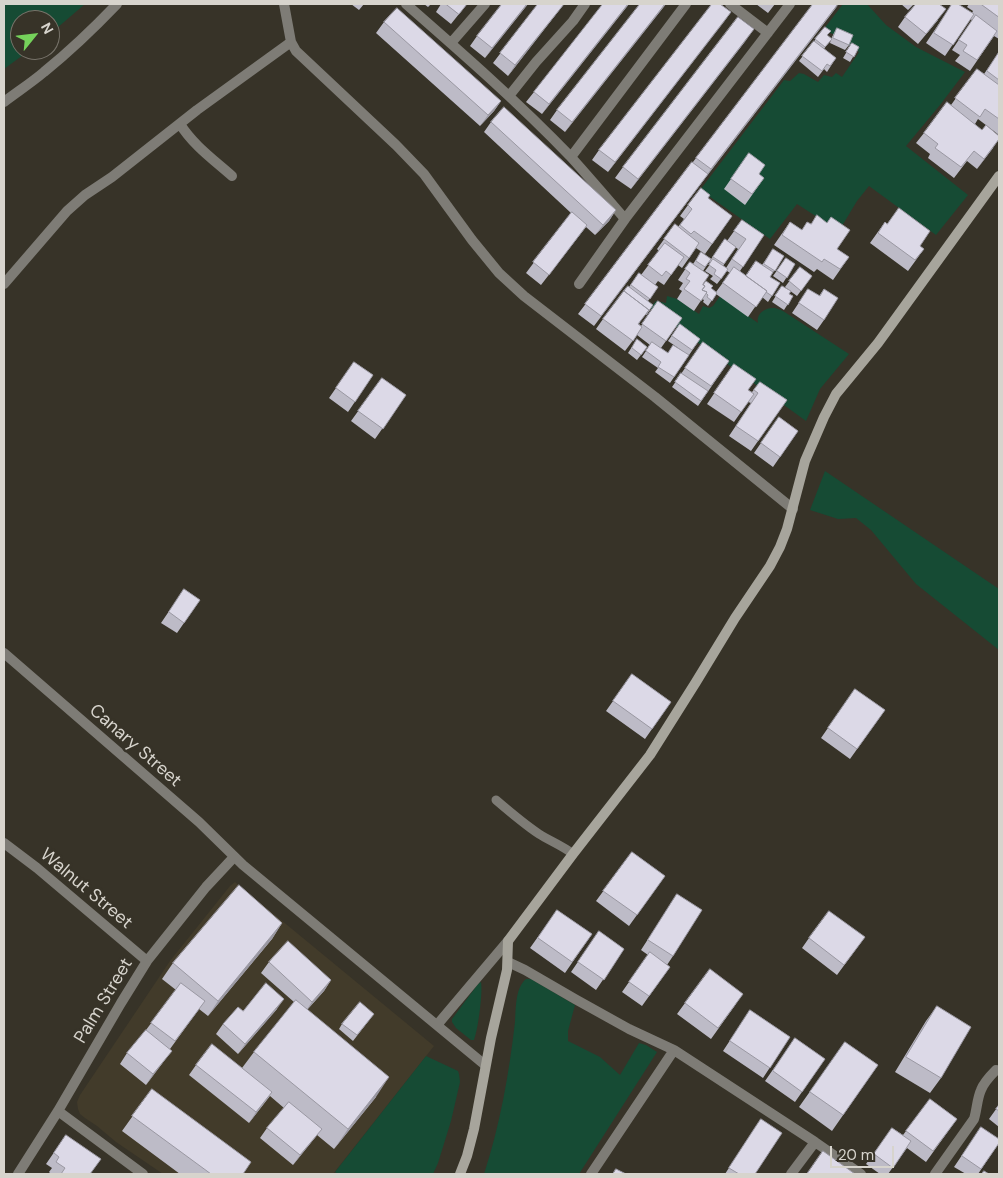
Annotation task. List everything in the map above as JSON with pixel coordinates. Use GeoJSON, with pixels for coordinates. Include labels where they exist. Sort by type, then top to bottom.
{"type":"FeatureCollection","features":[{"type":"Feature","properties":{"kind":"street"},"geometry":{"type":"LineString","coordinates":[[4,102],[76,46],[117,4]]}},
{"type":"Feature","properties":{"kind":"street"},"geometry":{"type":"LineString","coordinates":[[284,4],[291,42],[296,51],[396,145],[424,174],[472,240],[499,273],[524,296],[655,397],[792,509]]}},
{"type":"Feature","properties":{"kind":"street"},"geometry":{"type":"LineString","coordinates":[[406,4],[509,96],[571,157],[625,219]]}},
{"type":"Feature","properties":{"kind":"street"},"geometry":{"type":"LineString","coordinates":[[451,43],[484,4]]}},
{"type":"Feature","properties":{"kind":"street"},"geometry":{"type":"LineString","coordinates":[[509,96],[585,4]]}},
{"type":"Feature","properties":{"kind":"street"},"geometry":{"type":"LineString","coordinates":[[571,157],[686,4]]}},
{"type":"Feature","properties":{"kind":"street"},"geometry":{"type":"LineString","coordinates":[[730,4],[768,33]]}},
{"type":"Feature","properties":{"kind":"street"},"geometry":{"type":"LineString","coordinates":[[579,284],[625,219],[790,4]]}},
{"type":"Feature","properties":{"kind":"street"},"geometry":{"type":"LineString","coordinates":[[4,284],[67,211],[85,195],[112,177],[197,110],[291,42]]}},
{"type":"Feature","properties":{"kind":"street"},"geometry":{"type":"LineString","coordinates":[[180,124],[187,135],[232,176]]}},
{"type":"Feature","properties":{"kind":"street"},"geometry":{"type":"LineString","coordinates":[[437,1024],[508,941],[650,754],[735,618],[770,566],[780,547],[805,461],[836,394],[878,343],[999,176]]}},
{"type":"Feature","properties":{"kind":"street","name":"Canary Street"},"geometry":{"type":"LineString","coordinates":[[4,654],[199,822],[243,865],[485,1065]]}},
{"type":"Feature","properties":{"kind":"street","name":"Walnut Street"},"geometry":{"type":"LineString","coordinates":[[4,843],[37,868],[147,961]]}},
{"type":"Feature","properties":{"kind":"street","name":"Palm Street"},"geometry":{"type":"LineString","coordinates":[[18,1174],[58,1111],[147,961],[206,887],[234,857]]}},
{"type":"Feature","properties":{"kind":"street"},"geometry":{"type":"LineString","coordinates":[[460,1174],[474,1129],[485,1065],[507,970],[508,941]]}},
{"type":"Feature","properties":{"kind":"street"},"geometry":{"type":"LineString","coordinates":[[508,962],[629,1029],[674,1050],[861,1174]]}},
{"type":"Feature","properties":{"kind":"street"},"geometry":{"type":"LineString","coordinates":[[591,1174],[674,1050]]}},
{"type":"Feature","properties":{"kind":"street"},"geometry":{"type":"LineString","coordinates":[[935,1174],[974,1119],[980,1090],[986,1079],[996,1070]]}},
{"type":"Feature","properties":{"kind":"street"},"geometry":{"type":"LineString","coordinates":[[58,1111],[143,1174]]}},
{"type":"Feature","properties":{"kind":"street"},"geometry":{"type":"LineString","coordinates":[[791,1174],[815,1142]]}},
{"type":"Feature","properties":{"kind":"lane"},"geometry":{"type":"LineString","coordinates":[[496,800],[538,833],[566,848],[573,854]]}},
{"type":"Feature","properties":{"kind":"shaded area"},"geometry":{"type":"Polygon","coordinates":[[[235,882],[434,1046],[333,1174],[163,1174],[116,1142],[80,1114],[78,1109],[77,1102],[80,1095],[170,961],[235,882]]]}},
{"type":"Feature","properties":{"kind":"green space"},"geometry":{"type":"Polygon","coordinates":[[[4,4],[85,4],[60,25],[60,10],[10,10],[10,60],[16,60],[4,69],[4,4]]]}},
{"type":"Feature","properties":{"kind":"green space"},"geometry":{"type":"Polygon","coordinates":[[[843,4],[867,4],[886,25],[916,47],[965,72],[906,146],[968,195],[936,235],[869,186],[857,201],[839,231],[797,204],[770,239],[700,190],[784,80],[790,81],[799,73],[818,82],[824,75],[832,77],[836,73],[842,77],[859,52],[823,30],[843,4]]]}},
{"type":"Feature","properties":{"kind":"green space"},"geometry":{"type":"Polygon","coordinates":[[[667,296],[677,299],[699,314],[703,306],[709,308],[713,306],[720,296],[758,323],[762,311],[775,308],[783,311],[849,354],[820,389],[806,421],[650,308],[656,301],[666,303],[667,296]]]}},
{"type":"Feature","properties":{"kind":"green space"},"geometry":{"type":"Polygon","coordinates":[[[825,471],[999,589],[999,650],[916,584],[871,530],[856,518],[838,519],[810,510],[825,471]]]}},
{"type":"Feature","properties":{"kind":"green space"},"geometry":{"type":"Polygon","coordinates":[[[526,979],[531,979],[575,1005],[568,1031],[568,1041],[600,1057],[620,1075],[639,1043],[657,1052],[579,1174],[484,1174],[495,1137],[507,1080],[518,993],[526,979]]]}},
{"type":"Feature","properties":{"kind":"green space"},"geometry":{"type":"Polygon","coordinates":[[[481,982],[476,1035],[474,1040],[471,1040],[456,1028],[452,1019],[481,982]]]}},
{"type":"Feature","properties":{"kind":"green space"},"geometry":{"type":"Polygon","coordinates":[[[426,1056],[458,1071],[460,1082],[451,1121],[433,1174],[338,1174],[335,1172],[426,1056]]]}},
{"type":"Feature","properties":{"kind":"building"},"geometry":{"type":"Polygon","coordinates":[[[446,4],[467,4],[459,14],[446,4]]]}},
{"type":"Feature","properties":{"kind":"building"},"geometry":{"type":"Polygon","coordinates":[[[502,4],[527,4],[492,48],[477,36],[502,4]]]}},
{"type":"Feature","properties":{"kind":"building"},"geometry":{"type":"Polygon","coordinates":[[[538,4],[564,4],[515,65],[500,53],[538,4]]]}},
{"type":"Feature","properties":{"kind":"building"},"geometry":{"type":"Polygon","coordinates":[[[603,4],[628,4],[549,104],[534,92],[603,4]]]}},
{"type":"Feature","properties":{"kind":"building"},"geometry":{"type":"Polygon","coordinates":[[[640,4],[665,4],[572,122],[557,110],[640,4]]]}},
{"type":"Feature","properties":{"kind":"building"},"geometry":{"type":"Polygon","coordinates":[[[712,4],[720,4],[731,12],[615,162],[599,150],[712,4]]]}},
{"type":"Feature","properties":{"kind":"building"},"geometry":{"type":"Polygon","coordinates":[[[813,4],[838,4],[711,169],[696,158],[813,4]]]}},
{"type":"Feature","properties":{"kind":"building"},"geometry":{"type":"Polygon","coordinates":[[[916,4],[939,4],[946,9],[926,34],[905,17],[916,4]]]}},
{"type":"Feature","properties":{"kind":"building"},"geometry":{"type":"Polygon","coordinates":[[[952,4],[958,4],[974,14],[953,45],[934,33],[952,4]]]}},
{"type":"Feature","properties":{"kind":"building"},"geometry":{"type":"Polygon","coordinates":[[[981,4],[999,4],[999,17],[981,4]]]}},
{"type":"Feature","properties":{"kind":"building"},"geometry":{"type":"Polygon","coordinates":[[[397,8],[501,101],[488,115],[384,22],[397,8]]]}},
{"type":"Feature","properties":{"kind":"building"},"geometry":{"type":"Polygon","coordinates":[[[976,15],[997,31],[977,60],[963,51],[967,45],[959,40],[976,15]]]}},
{"type":"Feature","properties":{"kind":"building"},"geometry":{"type":"Polygon","coordinates":[[[738,17],[754,29],[638,179],[623,167],[738,17]]]}},
{"type":"Feature","properties":{"kind":"building"},"geometry":{"type":"Polygon","coordinates":[[[825,27],[831,31],[827,35],[832,39],[825,47],[815,39],[825,27]]]}},
{"type":"Feature","properties":{"kind":"building"},"geometry":{"type":"Polygon","coordinates":[[[837,28],[853,35],[849,45],[833,38],[837,28]]]}},
{"type":"Feature","properties":{"kind":"building"},"geometry":{"type":"Polygon","coordinates":[[[814,41],[836,58],[830,66],[827,64],[822,71],[802,56],[814,41]]]}},
{"type":"Feature","properties":{"kind":"building"},"geometry":{"type":"Polygon","coordinates":[[[852,43],[859,47],[854,57],[846,52],[852,43]]]}},
{"type":"Feature","properties":{"kind":"building"},"geometry":{"type":"Polygon","coordinates":[[[999,52],[999,80],[987,71],[999,52]]]}},
{"type":"Feature","properties":{"kind":"building"},"geometry":{"type":"Polygon","coordinates":[[[977,69],[999,85],[999,119],[985,109],[980,117],[955,98],[977,69]]]}},
{"type":"Feature","properties":{"kind":"building"},"geometry":{"type":"Polygon","coordinates":[[[947,102],[982,130],[986,125],[999,136],[999,139],[984,159],[974,151],[961,167],[935,148],[938,144],[924,133],[947,102]]]}},
{"type":"Feature","properties":{"kind":"building"},"geometry":{"type":"Polygon","coordinates":[[[504,107],[616,210],[603,225],[491,122],[504,107]]]}},
{"type":"Feature","properties":{"kind":"building"},"geometry":{"type":"Polygon","coordinates":[[[749,153],[765,165],[759,174],[764,178],[752,194],[731,179],[749,153]]]}},
{"type":"Feature","properties":{"kind":"building"},"geometry":{"type":"Polygon","coordinates":[[[692,162],[708,174],[601,316],[585,304],[692,162]]]}},
{"type":"Feature","properties":{"kind":"building"},"geometry":{"type":"Polygon","coordinates":[[[701,188],[710,195],[708,198],[732,216],[712,244],[694,231],[691,234],[680,225],[692,209],[688,205],[701,188]]]}},
{"type":"Feature","properties":{"kind":"building"},"geometry":{"type":"Polygon","coordinates":[[[899,208],[930,231],[920,246],[924,249],[915,260],[878,233],[885,222],[887,224],[899,208]]]}},
{"type":"Feature","properties":{"kind":"building"},"geometry":{"type":"Polygon","coordinates":[[[572,212],[587,225],[549,275],[533,262],[572,212]]]}},
{"type":"Feature","properties":{"kind":"building"},"geometry":{"type":"Polygon","coordinates":[[[817,215],[827,223],[831,217],[850,230],[837,249],[849,257],[840,269],[824,259],[822,262],[782,235],[790,222],[802,230],[807,222],[811,224],[817,215]]]}},
{"type":"Feature","properties":{"kind":"building"},"geometry":{"type":"Polygon","coordinates":[[[742,220],[764,235],[743,267],[732,259],[746,239],[734,231],[742,220]]]}},
{"type":"Feature","properties":{"kind":"building"},"geometry":{"type":"Polygon","coordinates":[[[675,224],[699,243],[689,258],[664,239],[675,224]]]}},
{"type":"Feature","properties":{"kind":"building"},"geometry":{"type":"Polygon","coordinates":[[[725,239],[736,247],[724,264],[713,257],[725,239]]]}},
{"type":"Feature","properties":{"kind":"building"},"geometry":{"type":"Polygon","coordinates":[[[665,243],[684,257],[671,275],[666,271],[662,276],[648,265],[665,243]]]}},
{"type":"Feature","properties":{"kind":"building"},"geometry":{"type":"Polygon","coordinates":[[[773,249],[784,256],[775,271],[764,264],[773,249]]]}},
{"type":"Feature","properties":{"kind":"building"},"geometry":{"type":"Polygon","coordinates":[[[701,252],[711,259],[705,267],[696,261],[701,252]]]}},
{"type":"Feature","properties":{"kind":"building"},"geometry":{"type":"Polygon","coordinates":[[[786,258],[795,264],[787,278],[777,271],[786,258]]]}},
{"type":"Feature","properties":{"kind":"building"},"geometry":{"type":"Polygon","coordinates":[[[713,259],[728,269],[721,279],[714,274],[716,270],[709,265],[713,259]]]}},
{"type":"Feature","properties":{"kind":"building"},"geometry":{"type":"Polygon","coordinates":[[[756,261],[773,272],[770,277],[780,283],[772,296],[746,276],[756,261]]]}},
{"type":"Feature","properties":{"kind":"building"},"geometry":{"type":"Polygon","coordinates":[[[690,262],[709,275],[703,284],[705,286],[702,290],[707,292],[701,301],[684,289],[690,281],[686,279],[690,273],[685,269],[690,262]]]}},
{"type":"Feature","properties":{"kind":"building"},"geometry":{"type":"Polygon","coordinates":[[[734,267],[767,291],[756,307],[723,283],[734,267]]]}},
{"type":"Feature","properties":{"kind":"building"},"geometry":{"type":"Polygon","coordinates":[[[800,267],[812,276],[801,291],[789,281],[800,267]]]}},
{"type":"Feature","properties":{"kind":"building"},"geometry":{"type":"Polygon","coordinates":[[[639,273],[658,287],[650,299],[631,285],[639,273]]]}},
{"type":"Feature","properties":{"kind":"building"},"geometry":{"type":"Polygon","coordinates":[[[706,281],[713,286],[711,288],[717,293],[712,301],[707,297],[707,292],[702,290],[706,281]]]}},
{"type":"Feature","properties":{"kind":"building"},"geometry":{"type":"Polygon","coordinates":[[[628,286],[653,305],[646,315],[649,310],[624,291],[628,286]]]}},
{"type":"Feature","properties":{"kind":"building"},"geometry":{"type":"Polygon","coordinates":[[[782,286],[791,291],[789,294],[793,296],[788,305],[775,296],[782,286]]]}},
{"type":"Feature","properties":{"kind":"building"},"geometry":{"type":"Polygon","coordinates":[[[808,289],[820,296],[824,289],[838,298],[824,320],[799,303],[808,289]]]}},
{"type":"Feature","properties":{"kind":"building"},"geometry":{"type":"Polygon","coordinates":[[[624,291],[649,310],[638,324],[642,327],[633,341],[603,319],[624,291]]]}},
{"type":"Feature","properties":{"kind":"building"},"geometry":{"type":"Polygon","coordinates":[[[658,301],[682,318],[666,341],[642,324],[658,301]]]}},
{"type":"Feature","properties":{"kind":"building"},"geometry":{"type":"Polygon","coordinates":[[[680,324],[700,339],[692,350],[672,336],[680,324]]]}},
{"type":"Feature","properties":{"kind":"building"},"geometry":{"type":"Polygon","coordinates":[[[637,339],[647,347],[641,355],[632,348],[637,339]]]}},
{"type":"Feature","properties":{"kind":"building"},"geometry":{"type":"Polygon","coordinates":[[[652,342],[668,353],[673,345],[689,355],[674,377],[658,367],[661,362],[646,351],[652,342]]]}},
{"type":"Feature","properties":{"kind":"building"},"geometry":{"type":"Polygon","coordinates":[[[703,342],[729,361],[711,386],[685,368],[703,342]]]}},
{"type":"Feature","properties":{"kind":"building"},"geometry":{"type":"Polygon","coordinates":[[[354,362],[373,375],[355,402],[336,388],[354,362]]]}},
{"type":"Feature","properties":{"kind":"building"},"geometry":{"type":"Polygon","coordinates":[[[734,364],[756,379],[748,390],[754,394],[741,412],[714,393],[734,364]]]}},
{"type":"Feature","properties":{"kind":"building"},"geometry":{"type":"Polygon","coordinates":[[[681,373],[708,391],[701,401],[675,382],[681,373]]]}},
{"type":"Feature","properties":{"kind":"building"},"geometry":{"type":"Polygon","coordinates":[[[382,378],[406,395],[383,429],[358,411],[382,378]]]}},
{"type":"Feature","properties":{"kind":"building"},"geometry":{"type":"Polygon","coordinates":[[[760,382],[787,400],[758,441],[736,426],[758,393],[754,390],[760,382]]]}},
{"type":"Feature","properties":{"kind":"building"},"geometry":{"type":"Polygon","coordinates":[[[779,417],[798,431],[780,457],[761,443],[779,417]]]}},
{"type":"Feature","properties":{"kind":"building"},"geometry":{"type":"Polygon","coordinates":[[[184,589],[200,600],[184,623],[169,612],[184,589]]]}},
{"type":"Feature","properties":{"kind":"building"},"geometry":{"type":"Polygon","coordinates":[[[632,674],[671,702],[652,729],[613,701],[632,674]]]}},
{"type":"Feature","properties":{"kind":"building"},"geometry":{"type":"Polygon","coordinates":[[[855,689],[885,710],[857,749],[828,728],[855,689]]]}},
{"type":"Feature","properties":{"kind":"building"},"geometry":{"type":"Polygon","coordinates":[[[632,852],[665,876],[637,915],[603,891],[632,852]]]}},
{"type":"Feature","properties":{"kind":"building"},"geometry":{"type":"Polygon","coordinates":[[[239,885],[282,923],[218,1001],[173,963],[239,885]]]}},
{"type":"Feature","properties":{"kind":"building"},"geometry":{"type":"Polygon","coordinates":[[[677,894],[702,910],[673,956],[648,940],[677,894]]]}},
{"type":"Feature","properties":{"kind":"building"},"geometry":{"type":"Polygon","coordinates":[[[557,910],[592,934],[572,962],[538,938],[557,910]]]}},
{"type":"Feature","properties":{"kind":"building"},"geometry":{"type":"Polygon","coordinates":[[[829,911],[865,937],[844,965],[809,938],[829,911]]]}},
{"type":"Feature","properties":{"kind":"building"},"geometry":{"type":"Polygon","coordinates":[[[599,931],[624,949],[604,980],[578,962],[599,931]]]}},
{"type":"Feature","properties":{"kind":"building"},"geometry":{"type":"Polygon","coordinates":[[[288,941],[331,980],[312,1002],[269,962],[288,941]]]}},
{"type":"Feature","properties":{"kind":"building"},"geometry":{"type":"Polygon","coordinates":[[[650,952],[670,967],[649,996],[629,982],[650,952]]]}},
{"type":"Feature","properties":{"kind":"building"},"geometry":{"type":"Polygon","coordinates":[[[710,969],[743,994],[718,1028],[685,1003],[710,969]]]}},
{"type":"Feature","properties":{"kind":"building"},"geometry":{"type":"Polygon","coordinates":[[[181,983],[205,1001],[175,1041],[151,1023],[181,983]]]}},
{"type":"Feature","properties":{"kind":"building"},"geometry":{"type":"Polygon","coordinates":[[[266,983],[284,999],[245,1044],[223,1024],[238,1007],[243,1011],[266,983]]]}},
{"type":"Feature","properties":{"kind":"building"},"geometry":{"type":"Polygon","coordinates":[[[296,1000],[389,1077],[348,1129],[254,1052],[296,1000]]]}},
{"type":"Feature","properties":{"kind":"building"},"geometry":{"type":"Polygon","coordinates":[[[360,1002],[374,1014],[357,1035],[342,1024],[360,1002]]]}},
{"type":"Feature","properties":{"kind":"building"},"geometry":{"type":"Polygon","coordinates":[[[937,1006],[971,1027],[941,1078],[906,1057],[937,1006]]]}},
{"type":"Feature","properties":{"kind":"building"},"geometry":{"type":"Polygon","coordinates":[[[750,1010],[790,1037],[770,1068],[730,1041],[750,1010]]]}},
{"type":"Feature","properties":{"kind":"building"},"geometry":{"type":"Polygon","coordinates":[[[146,1030],[172,1051],[153,1074],[127,1053],[146,1030]]]}},
{"type":"Feature","properties":{"kind":"building"},"geometry":{"type":"Polygon","coordinates":[[[795,1038],[825,1059],[802,1092],[773,1071],[795,1038]]]}},
{"type":"Feature","properties":{"kind":"building"},"geometry":{"type":"Polygon","coordinates":[[[845,1042],[878,1065],[843,1115],[810,1092],[845,1042]]]}},
{"type":"Feature","properties":{"kind":"building"},"geometry":{"type":"Polygon","coordinates":[[[212,1044],[272,1092],[256,1112],[196,1065],[212,1044]]]}},
{"type":"Feature","properties":{"kind":"building"},"geometry":{"type":"Polygon","coordinates":[[[152,1089],[251,1162],[243,1174],[211,1174],[132,1116],[152,1089]]]}},
{"type":"Feature","properties":{"kind":"building"},"geometry":{"type":"Polygon","coordinates":[[[930,1099],[957,1119],[933,1151],[906,1131],[930,1099]]]}},
{"type":"Feature","properties":{"kind":"building"},"geometry":{"type":"Polygon","coordinates":[[[289,1102],[322,1129],[300,1155],[267,1128],[289,1102]]]}},
{"type":"Feature","properties":{"kind":"building"},"geometry":{"type":"Polygon","coordinates":[[[761,1119],[782,1133],[755,1174],[739,1174],[729,1168],[761,1119]]]}},
{"type":"Feature","properties":{"kind":"building"},"geometry":{"type":"Polygon","coordinates":[[[981,1127],[999,1139],[999,1143],[981,1169],[962,1156],[981,1127]]]}},
{"type":"Feature","properties":{"kind":"building"},"geometry":{"type":"Polygon","coordinates":[[[892,1128],[911,1141],[893,1168],[874,1154],[892,1128]]]}},
{"type":"Feature","properties":{"kind":"building"},"geometry":{"type":"Polygon","coordinates":[[[66,1135],[101,1159],[90,1174],[61,1174],[65,1168],[56,1162],[59,1157],[54,1153],[66,1135]]]}},
{"type":"Feature","properties":{"kind":"building"},"geometry":{"type":"Polygon","coordinates":[[[823,1151],[855,1174],[807,1174],[823,1151]]]}},
{"type":"Feature","properties":{"kind":"building"},"geometry":{"type":"Polygon","coordinates":[[[616,1169],[626,1174],[613,1174],[616,1169]]]}}]}
